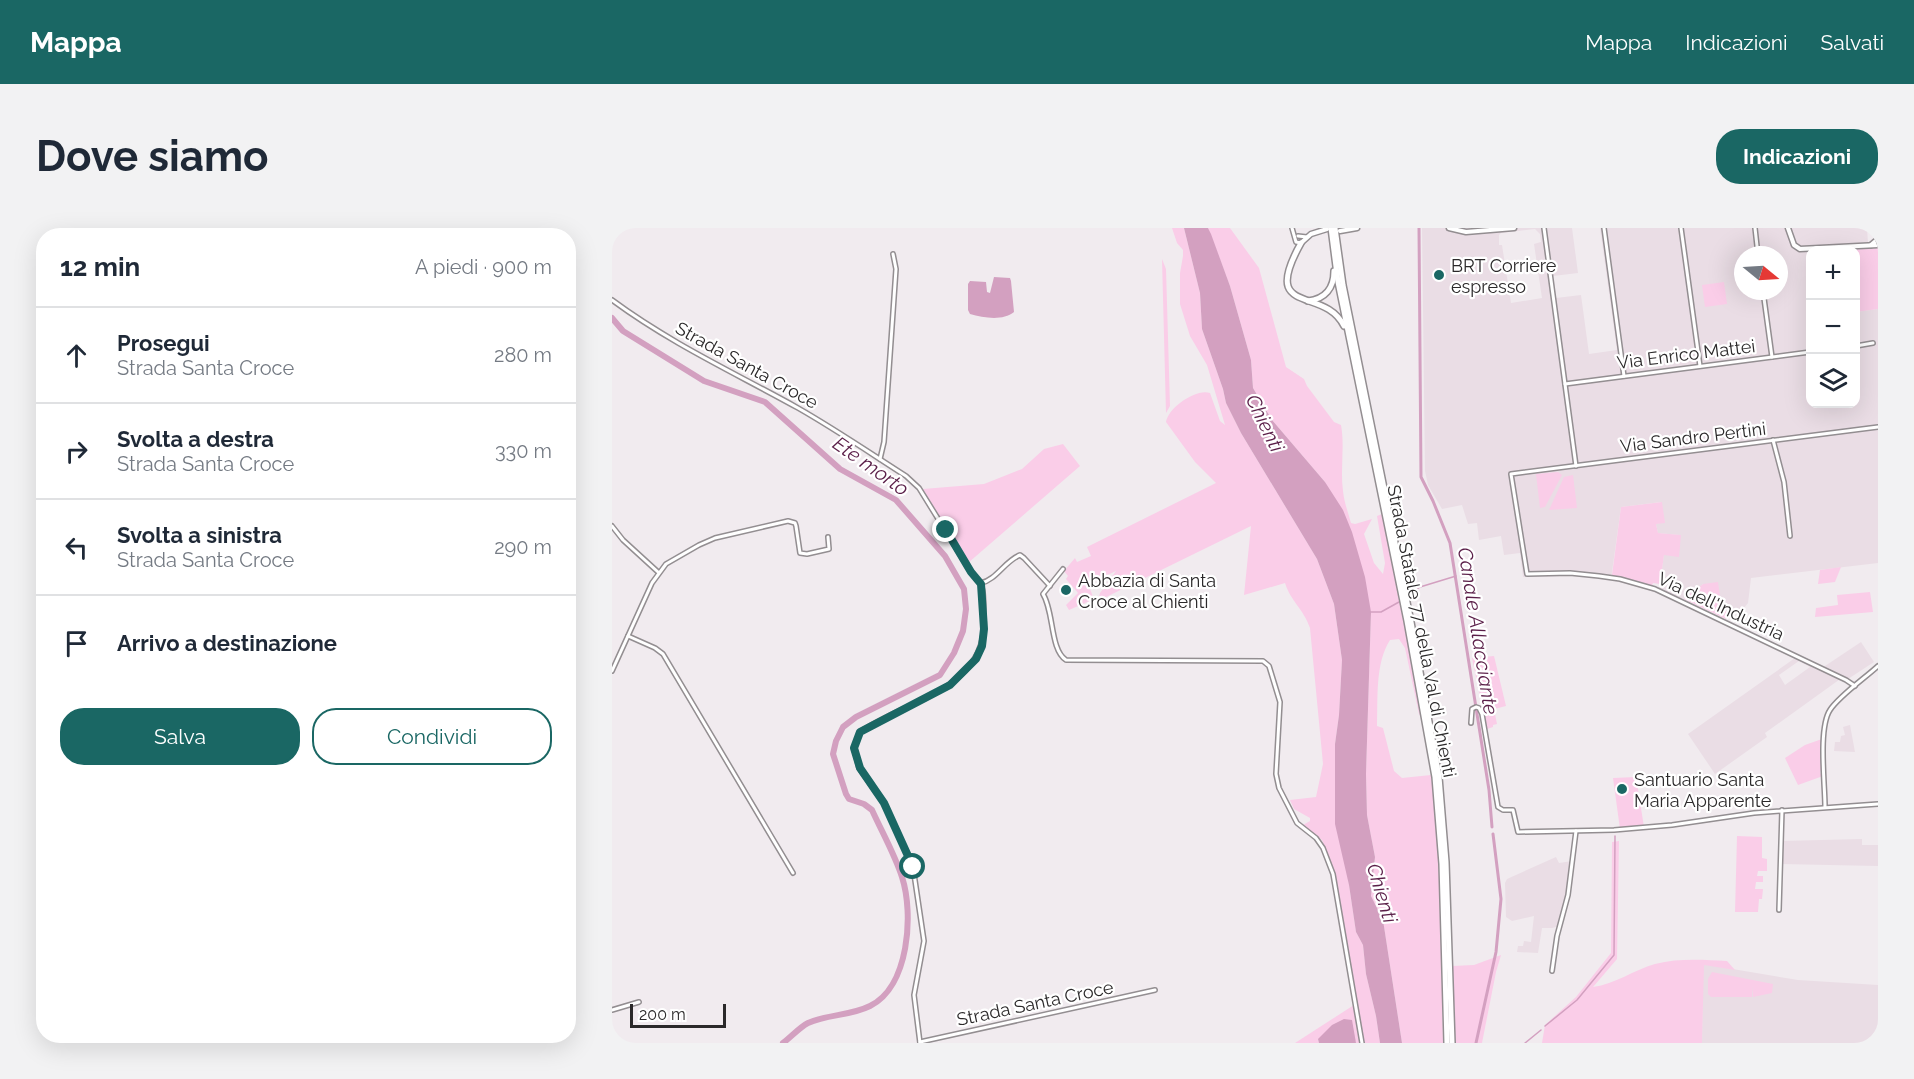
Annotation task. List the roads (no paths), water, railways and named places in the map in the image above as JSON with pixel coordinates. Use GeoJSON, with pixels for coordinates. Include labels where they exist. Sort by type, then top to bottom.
{"type":"FeatureCollection","features":[{"type":"Feature","properties":{"kind":"highway","name":"Strada Statale 77 della Val di Chienti"},"geometry":{"type":"LineString","coordinates":[[1334,229],[1429,729],[1440,826],[1450,1043]]}},
{"type":"Feature","properties":{"kind":"highway","name":"Strada Statale 77 della Val di Chienti"},"geometry":{"type":"LineString","coordinates":[[1334,229],[1338,282],[1384,496]]}},
{"type":"Feature","properties":{"kind":"highway"},"geometry":{"type":"LineString","coordinates":[[1306,301],[1317,300],[1325,295],[1332,286],[1335,274],[1334,229]]}},
{"type":"Feature","properties":{"kind":"highway"},"geometry":{"type":"LineString","coordinates":[[1298,240],[1287,282],[1294,295],[1328,307],[1341,320],[1346,331],[1357,387],[1362,400]]}},
{"type":"Feature","properties":{"kind":"street"},"geometry":{"type":"LineString","coordinates":[[1292,228],[1298,240],[1334,229],[1357,228]]}},
{"type":"Feature","properties":{"kind":"street"},"geometry":{"type":"LineString","coordinates":[[1449,228],[1466,232],[1514,228]]}},
{"type":"Feature","properties":{"kind":"street"},"geometry":{"type":"LineString","coordinates":[[1544,228],[1575,466]]}},
{"type":"Feature","properties":{"kind":"street"},"geometry":{"type":"LineString","coordinates":[[1604,228],[1624,376]]}},
{"type":"Feature","properties":{"kind":"street"},"geometry":{"type":"LineString","coordinates":[[1681,228],[1700,366]]}},
{"type":"Feature","properties":{"kind":"street"},"geometry":{"type":"LineString","coordinates":[[1755,228],[1757,246]]}},
{"type":"Feature","properties":{"kind":"street"},"geometry":{"type":"LineString","coordinates":[[1788,228],[1794,245],[1800,249],[1878,245]]}},
{"type":"Feature","properties":{"kind":"street"},"geometry":{"type":"LineString","coordinates":[[1870,245],[1878,239]]}},
{"type":"Feature","properties":{"kind":"street"},"geometry":{"type":"LineString","coordinates":[[880,459],[884,442],[896,269],[893,254]]}},
{"type":"Feature","properties":{"kind":"street","name":"Strada Santa Croce"},"geometry":{"type":"LineString","coordinates":[[612,300],[661,333],[799,408],[880,459],[919,488],[971,572],[981,584],[984,629],[982,646],[976,659],[950,685],[860,732],[854,748],[860,768],[884,803],[913,867],[924,941],[914,995],[920,1042],[1155,990]]}},
{"type":"Feature","properties":{"kind":"street"},"geometry":{"type":"LineString","coordinates":[[1764,300],[1772,357]]}},
{"type":"Feature","properties":{"kind":"street"},"geometry":{"type":"LineString","coordinates":[[1860,346],[1873,344]]}},
{"type":"Feature","properties":{"kind":"street","name":"Via Enrico Mattei"},"geometry":{"type":"LineString","coordinates":[[1565,384],[1806,353]]}},
{"type":"Feature","properties":{"kind":"street","name":"Via Sandro Pertini"},"geometry":{"type":"LineString","coordinates":[[1511,474],[1878,426]]}},
{"type":"Feature","properties":{"kind":"street"},"geometry":{"type":"LineString","coordinates":[[1773,440],[1784,482],[1790,536]]}},
{"type":"Feature","properties":{"kind":"street","name":"Via dell'Industria"},"geometry":{"type":"LineString","coordinates":[[1511,474],[1527,574],[1592,575],[1620,579],[1655,589],[1855,686]]}},
{"type":"Feature","properties":{"kind":"street"},"geometry":{"type":"LineString","coordinates":[[612,671],[658,572],[678,556],[709,540],[788,521],[796,526],[800,553],[807,554],[829,549],[828,537]]}},
{"type":"Feature","properties":{"kind":"street"},"geometry":{"type":"LineString","coordinates":[[612,526],[623,540],[658,572]]}},
{"type":"Feature","properties":{"kind":"street"},"geometry":{"type":"LineString","coordinates":[[981,584],[1020,555],[1050,586]]}},
{"type":"Feature","properties":{"kind":"street"},"geometry":{"type":"LineString","coordinates":[[1063,569],[1043,594],[1048,601],[1058,652],[1065,660],[1263,661],[1269,666],[1281,709],[1276,759],[1277,781],[1284,800],[1297,823],[1323,848],[1333,874],[1362,1043]]}},
{"type":"Feature","properties":{"kind":"street"},"geometry":{"type":"LineString","coordinates":[[628,636],[663,654],[793,873]]}},
{"type":"Feature","properties":{"kind":"street"},"geometry":{"type":"LineString","coordinates":[[1825,807],[1825,766],[1822,753],[1826,720],[1833,706],[1878,666]]}},
{"type":"Feature","properties":{"kind":"street"},"geometry":{"type":"LineString","coordinates":[[1471,723],[1473,707],[1479,708],[1482,714],[1498,807],[1503,810],[1513,810],[1517,831],[1672,825],[1745,813],[1878,804]]}},
{"type":"Feature","properties":{"kind":"street"},"geometry":{"type":"LineString","coordinates":[[1779,910],[1782,810]]}},
{"type":"Feature","properties":{"kind":"street"},"geometry":{"type":"LineString","coordinates":[[1552,971],[1557,936],[1568,895],[1576,830]]}},
{"type":"Feature","properties":{"kind":"street"},"geometry":{"type":"LineString","coordinates":[[612,1010],[639,1002]]}},
{"type":"Feature","properties":{"kind":"water","name":"Chienti"},"geometry":{"type":"Polygon","coordinates":[[[1184,228],[1208,228],[1230,286],[1251,360],[1253,388],[1272,420],[1325,482],[1343,510],[1365,577],[1371,612],[1366,774],[1367,815],[1375,857],[1371,896],[1383,920],[1402,1043],[1380,1043],[1366,974],[1363,945],[1356,932],[1349,885],[1335,824],[1335,744],[1342,660],[1334,604],[1317,559],[1241,433],[1226,403],[1202,329],[1200,293],[1184,228]]]}},
{"type":"Feature","properties":{"kind":"water"},"geometry":{"type":"Polygon","coordinates":[[[994,277],[1010,278],[1014,312],[999,318],[970,314],[968,284],[970,281],[986,282],[987,292],[990,293],[994,277]]]}},
{"type":"Feature","properties":{"kind":"water"},"geometry":{"type":"Polygon","coordinates":[[[1344,1019],[1352,1020],[1356,1043],[1319,1043],[1318,1039],[1332,1025],[1344,1019]]]}},
{"type":"Feature","properties":{"kind":"waterway","name":"Canale Allacciante"},"geometry":{"type":"LineString","coordinates":[[1419,228],[1421,477],[1450,543],[1489,790],[1492,827]]}},
{"type":"Feature","properties":{"kind":"waterway","name":"Ete morto"},"geometry":{"type":"LineString","coordinates":[[612,318],[623,331],[704,381],[765,402],[840,469],[896,500],[945,556],[964,589],[966,609],[963,631],[954,653],[940,675],[856,717],[843,727],[833,754],[846,794],[849,799],[864,804],[872,810],[902,877],[908,910],[905,948],[900,967],[883,997],[870,1006],[855,1012],[808,1023],[783,1043]]}},
{"type":"Feature","properties":{"kind":"waterway"},"geometry":{"type":"LineString","coordinates":[[1409,595],[1420,587],[1456,576]]}},
{"type":"Feature","properties":{"kind":"waterway"},"geometry":{"type":"LineString","coordinates":[[1370,612],[1381,612],[1399,602]]}},
{"type":"Feature","properties":{"kind":"waterway","name":"Canale Allacciante"},"geometry":{"type":"LineString","coordinates":[[1476,1043],[1496,952],[1501,899],[1493,834]]}},
{"type":"Feature","properties":{"kind":"waterway"},"geometry":{"type":"LineString","coordinates":[[1545,1026],[1577,1000],[1614,955],[1615,836]]}},
{"type":"Feature","properties":{"kind":"waterway"},"geometry":{"type":"LineString","coordinates":[[1525,1043],[1541,1030]]}},
{"type":"Feature","properties":{"kind":"place","name":"BRT Corriere espresso"},"geometry":{"type":"Point","coordinates":[1439,275]}},
{"type":"Feature","properties":{"kind":"place","name":"Abbazia di Santa Croce al Chienti"},"geometry":{"type":"Point","coordinates":[1066,590]}},
{"type":"Feature","properties":{"kind":"place","name":"Santuario Santa Maria Apparente"},"geometry":{"type":"Point","coordinates":[1622,789]}}]}
